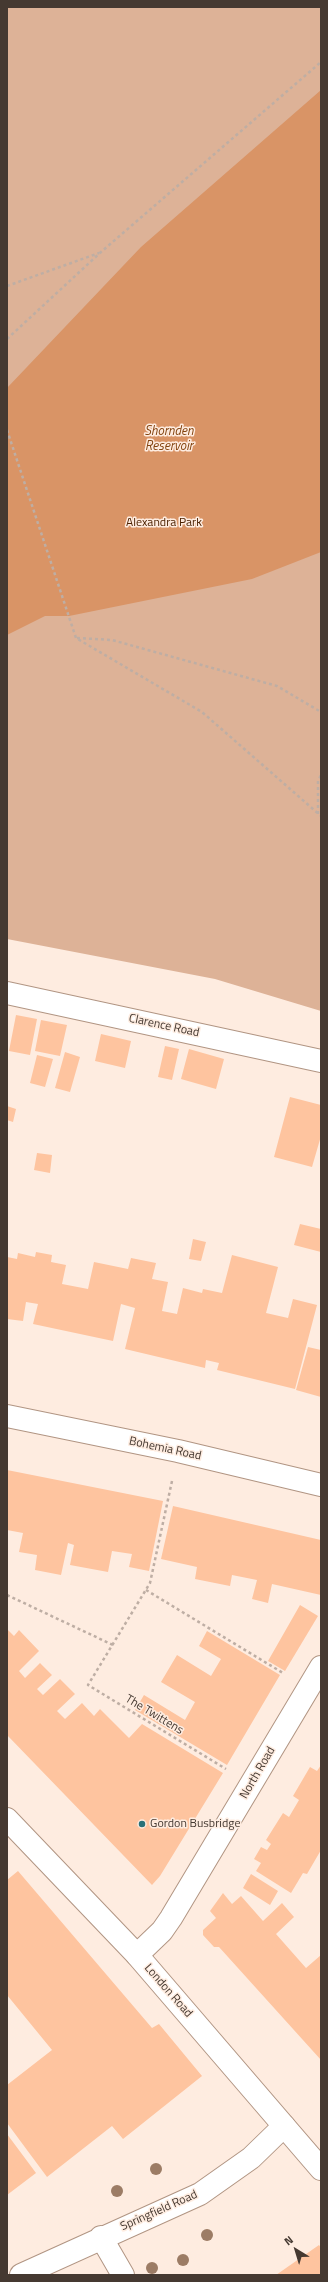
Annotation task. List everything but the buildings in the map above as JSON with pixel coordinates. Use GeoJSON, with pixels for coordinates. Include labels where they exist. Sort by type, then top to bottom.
{"type":"FeatureCollection","features":[{"type":"Feature","properties":{"kind":"main road","name":"Clarence Road"},"geometry":{"type":"LineString","coordinates":[[7,993],[321,1062]]}},
{"type":"Feature","properties":{"kind":"main road","name":"Bohemia Road"},"geometry":{"type":"LineString","coordinates":[[7,1416],[178,1451],[321,1485]]}},
{"type":"Feature","properties":{"kind":"main road","name":"North Road"},"geometry":{"type":"LineString","coordinates":[[137,1955],[162,1931],[171,1918],[252,1785],[321,1667]]}},
{"type":"Feature","properties":{"kind":"main road","name":"London Road"},"geometry":{"type":"LineString","coordinates":[[7,1819],[137,1955],[321,2169]]}},
{"type":"Feature","properties":{"kind":"main road","name":"Springfield Road"},"geometry":{"type":"LineString","coordinates":[[21,2275],[101,2237],[200,2194],[251,2158],[284,2126]]}},
{"type":"Feature","properties":{"kind":"main road"},"geometry":{"type":"LineString","coordinates":[[101,2237],[123,2275]]}},
{"type":"Feature","properties":{"kind":"path"},"geometry":{"type":"LineString","coordinates":[[7,339],[101,252],[321,62]]}},
{"type":"Feature","properties":{"kind":"path"},"geometry":{"type":"LineString","coordinates":[[7,286],[101,252]]}},
{"type":"Feature","properties":{"kind":"path"},"geometry":{"type":"LineString","coordinates":[[7,430],[76,638],[202,712],[321,816]]}},
{"type":"Feature","properties":{"kind":"path"},"geometry":{"type":"LineString","coordinates":[[76,638],[112,640],[277,686],[321,712]]}},
{"type":"Feature","properties":{"kind":"path"},"geometry":{"type":"LineString","coordinates":[[318,814],[318,781],[321,775]]}},
{"type":"Feature","properties":{"kind":"path","name":"The Twittens"},"geometry":{"type":"LineString","coordinates":[[178,1451],[150,1583],[88,1685],[252,1785]]}},
{"type":"Feature","properties":{"kind":"path"},"geometry":{"type":"LineString","coordinates":[[146,1590],[308,1688]]}},
{"type":"Feature","properties":{"kind":"path"},"geometry":{"type":"LineString","coordinates":[[7,1595],[113,1645]]}},
{"type":"Feature","properties":{"kind":"green space","name":"Alexandra Park"},"geometry":{"type":"Polygon","coordinates":[[[7,7],[321,7],[321,1011],[215,979],[7,939],[7,7]]]}},
{"type":"Feature","properties":{"kind":"water","name":"Shornden Reservoir"},"geometry":{"type":"Polygon","coordinates":[[[321,90],[321,552],[252,579],[69,616],[45,616],[7,635],[7,388],[141,247],[321,90]]]}},
{"type":"Feature","properties":{"kind":"place","name":"Gordon Busbridge"},"geometry":{"type":"Point","coordinates":[142,1824]}}]}
